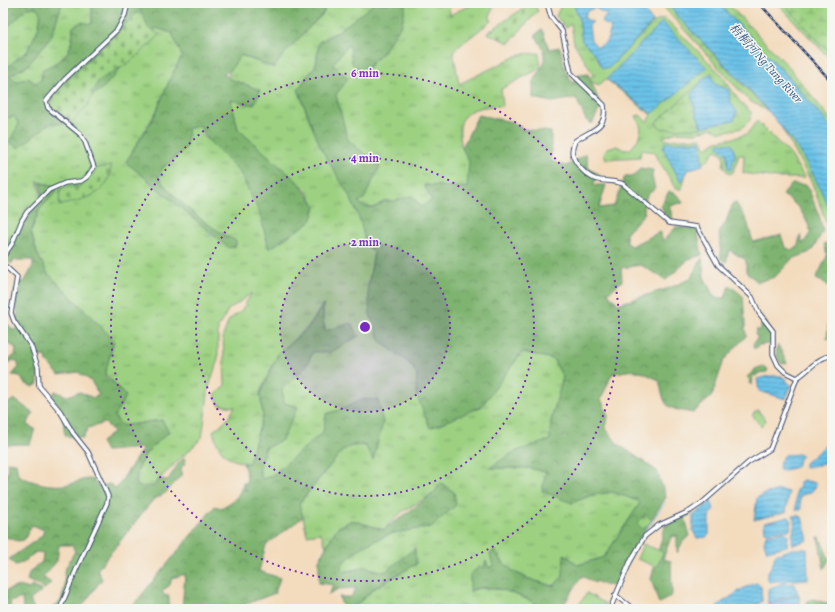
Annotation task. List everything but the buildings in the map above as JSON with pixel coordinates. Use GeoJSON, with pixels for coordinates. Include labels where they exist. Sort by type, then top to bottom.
{"type":"FeatureCollection","features":[{"type":"Feature","properties":{"kind":"street"},"geometry":{"type":"LineString","coordinates":[[3,257],[12,244],[27,212],[49,190],[65,184],[81,181],[93,172],[94,165],[80,134],[48,108],[46,100],[65,79],[117,30],[125,15],[128,3]]}},
{"type":"Feature","properties":{"kind":"street"},"geometry":{"type":"LineString","coordinates":[[547,3],[551,17],[562,31],[571,72],[604,105],[605,112],[600,126],[575,141],[572,149],[573,156],[589,176],[594,179],[616,181],[623,184],[669,223],[697,227],[718,265],[752,297],[759,313],[773,331],[773,354],[778,365],[785,372],[797,378]]}},
{"type":"Feature","properties":{"kind":"street"},"geometry":{"type":"LineString","coordinates":[[3,264],[17,277],[11,313],[14,321],[31,346],[38,367],[38,386],[60,411],[73,433],[88,452],[108,496],[107,503],[60,609]]}},
{"type":"Feature","properties":{"kind":"street"},"geometry":{"type":"LineString","coordinates":[[610,609],[633,555],[648,533],[671,518],[690,511],[702,503],[749,462],[770,449],[797,378],[806,373],[821,358],[832,356]]}},
{"type":"Feature","properties":{"kind":"street"},"geometry":{"type":"LineString","coordinates":[[615,595],[633,609]]}},
{"type":"Feature","properties":{"kind":"green space"},"geometry":{"type":"Polygon","coordinates":[[[3,3],[62,3],[51,37],[27,66],[10,75],[16,82],[28,78],[35,83],[41,80],[43,69],[58,62],[67,54],[71,43],[73,27],[81,22],[92,24],[92,3],[171,3],[182,6],[187,3],[324,3],[324,12],[283,55],[274,68],[241,55],[231,69],[224,74],[230,79],[260,90],[254,105],[231,100],[238,129],[301,185],[316,207],[311,221],[269,249],[260,214],[239,171],[208,140],[200,125],[188,129],[186,148],[163,168],[158,177],[174,196],[193,213],[203,221],[236,241],[236,246],[229,248],[126,162],[154,117],[170,79],[182,56],[172,33],[156,28],[105,86],[68,114],[70,121],[64,124],[50,123],[19,148],[9,142],[19,124],[14,116],[3,119],[3,73],[14,61],[27,52],[38,29],[41,14],[36,7],[27,8],[6,29],[3,28],[3,10],[5,8],[3,3]]]}},
{"type":"Feature","properties":{"kind":"green space"},"geometry":{"type":"Polygon","coordinates":[[[62,3],[92,3],[92,24],[73,27],[71,44],[66,54],[57,62],[43,70],[41,80],[35,83],[28,78],[16,82],[10,75],[27,66],[51,37],[62,3]]]}},
{"type":"Feature","properties":{"kind":"green space"},"geometry":{"type":"Polygon","coordinates":[[[324,3],[378,3],[342,29],[319,42],[316,65],[298,89],[310,122],[326,156],[344,183],[362,225],[365,244],[374,252],[368,287],[417,375],[416,394],[481,407],[522,352],[553,359],[563,377],[551,421],[550,440],[514,452],[490,468],[528,468],[546,472],[560,497],[572,503],[592,495],[613,492],[640,503],[604,557],[578,565],[565,554],[563,576],[554,586],[535,581],[513,571],[494,550],[490,554],[493,566],[489,568],[486,562],[475,588],[505,590],[540,605],[543,609],[352,609],[375,588],[416,564],[415,549],[385,572],[366,567],[343,572],[341,564],[365,545],[393,533],[431,527],[441,483],[433,494],[402,512],[384,530],[352,520],[336,529],[326,547],[321,533],[307,535],[303,517],[298,505],[342,451],[350,446],[365,445],[373,459],[383,422],[343,409],[326,414],[323,432],[274,475],[261,480],[261,459],[270,440],[298,407],[284,403],[281,387],[305,368],[313,351],[331,352],[323,320],[323,304],[309,326],[278,354],[260,392],[263,415],[249,463],[229,458],[221,450],[213,431],[227,420],[235,407],[219,405],[215,395],[225,385],[223,336],[229,320],[241,311],[252,293],[228,310],[218,328],[218,359],[209,387],[202,438],[150,488],[137,487],[136,474],[162,420],[122,426],[114,416],[126,396],[105,373],[91,319],[47,272],[38,256],[31,232],[49,185],[37,181],[42,198],[26,209],[20,226],[11,240],[3,238],[3,119],[14,116],[20,126],[19,148],[50,123],[64,124],[69,121],[68,114],[133,55],[156,28],[172,33],[182,56],[156,112],[126,162],[229,247],[235,241],[213,228],[193,213],[174,196],[157,177],[163,168],[186,148],[185,130],[200,125],[204,137],[240,167],[259,211],[269,248],[311,221],[316,207],[306,189],[239,132],[230,98],[260,90],[227,78],[237,54],[274,68],[285,52],[324,13],[324,3]]]}},
{"type":"Feature","properties":{"kind":"green space"},"geometry":{"type":"Polygon","coordinates":[[[375,3],[406,3],[402,24],[383,51],[361,75],[352,63],[350,47],[348,45],[333,64],[348,78],[336,95],[348,140],[380,166],[364,199],[358,202],[363,206],[374,208],[384,201],[393,201],[412,196],[421,207],[432,200],[424,185],[467,188],[469,161],[462,148],[478,115],[513,122],[523,129],[551,132],[551,161],[566,166],[586,154],[589,169],[599,174],[593,185],[606,185],[599,208],[614,206],[625,176],[634,176],[640,168],[653,170],[652,177],[655,189],[647,195],[643,208],[645,213],[626,233],[626,243],[631,246],[660,232],[663,241],[676,227],[697,229],[702,255],[689,259],[666,280],[641,265],[621,268],[622,281],[608,293],[618,304],[669,288],[690,279],[702,258],[704,277],[714,297],[725,298],[729,285],[743,296],[746,336],[724,360],[712,396],[693,413],[671,408],[667,405],[663,397],[659,380],[636,371],[626,371],[612,374],[601,399],[608,416],[606,429],[618,444],[657,471],[666,497],[629,555],[627,565],[616,586],[604,585],[596,581],[595,583],[582,576],[561,609],[543,609],[540,605],[524,598],[495,588],[478,588],[470,592],[470,575],[478,567],[484,568],[486,561],[489,568],[493,566],[490,554],[494,550],[512,571],[535,581],[554,586],[563,576],[564,554],[578,565],[604,557],[640,503],[613,492],[592,495],[572,503],[542,491],[546,472],[528,468],[489,468],[514,452],[550,440],[551,421],[563,377],[553,359],[522,352],[481,407],[430,428],[416,394],[417,375],[413,366],[381,342],[370,315],[368,287],[374,252],[365,244],[363,231],[355,208],[322,149],[298,89],[316,65],[319,42],[336,33],[375,3]]]}},
{"type":"Feature","properties":{"kind":"green space"},"geometry":{"type":"Polygon","coordinates":[[[405,3],[449,3],[450,15],[476,4],[482,3],[494,5],[490,16],[491,21],[453,51],[459,84],[521,54],[539,53],[541,68],[501,89],[503,106],[474,109],[463,118],[460,125],[460,135],[463,149],[470,163],[467,188],[424,185],[432,200],[421,207],[412,196],[393,202],[384,201],[374,208],[363,206],[358,202],[350,144],[333,101],[332,64],[344,45],[353,44],[362,71],[379,57],[402,24],[405,3]]]}},
{"type":"Feature","properties":{"kind":"green space"},"geometry":{"type":"Polygon","coordinates":[[[533,3],[538,11],[509,43],[487,33],[533,3]]]}},
{"type":"Feature","properties":{"kind":"green space"},"geometry":{"type":"Polygon","coordinates":[[[562,3],[573,3],[579,18],[582,41],[609,68],[654,22],[665,18],[721,74],[740,102],[751,112],[750,120],[742,128],[721,132],[712,128],[695,133],[677,132],[664,137],[665,140],[701,138],[706,148],[717,141],[747,134],[757,121],[790,154],[805,178],[777,178],[743,173],[744,155],[739,155],[733,172],[729,174],[723,166],[723,154],[716,150],[707,161],[687,170],[682,189],[675,189],[655,152],[641,150],[640,157],[606,159],[604,153],[607,148],[617,146],[624,150],[631,149],[637,141],[641,130],[636,116],[640,115],[647,122],[651,115],[606,79],[599,85],[589,81],[593,74],[574,43],[571,24],[566,28],[556,16],[562,3]]]}},
{"type":"Feature","properties":{"kind":"green space"},"geometry":{"type":"Polygon","coordinates":[[[660,3],[667,3],[680,19],[768,111],[748,100],[660,3]]]}},
{"type":"Feature","properties":{"kind":"green space"},"geometry":{"type":"Polygon","coordinates":[[[718,3],[727,3],[787,65],[832,121],[832,130],[790,78],[718,3]]]}},
{"type":"Feature","properties":{"kind":"green space"},"geometry":{"type":"Polygon","coordinates":[[[777,3],[832,3],[832,61],[777,3]]]}},
{"type":"Feature","properties":{"kind":"green space"},"geometry":{"type":"Polygon","coordinates":[[[783,3],[832,3],[832,55],[783,3]]]}},
{"type":"Feature","properties":{"kind":"green space"},"geometry":{"type":"Polygon","coordinates":[[[37,7],[41,14],[38,29],[27,52],[14,61],[3,73],[3,28],[6,29],[27,8],[37,7]]]}},
{"type":"Feature","properties":{"kind":"green space"},"geometry":{"type":"Polygon","coordinates":[[[141,9],[148,28],[159,34],[156,39],[131,61],[98,81],[88,105],[72,122],[49,106],[49,99],[141,9]]]}},
{"type":"Feature","properties":{"kind":"green space"},"geometry":{"type":"Polygon","coordinates":[[[542,29],[549,49],[560,47],[565,70],[573,83],[579,75],[588,74],[601,106],[592,124],[586,120],[576,98],[552,102],[533,98],[533,83],[544,64],[544,50],[535,35],[542,29]]]}},
{"type":"Feature","properties":{"kind":"green space"},"geometry":{"type":"Polygon","coordinates":[[[703,80],[699,92],[698,104],[698,117],[701,128],[663,129],[655,123],[703,80]]]}},
{"type":"Feature","properties":{"kind":"green space"},"geometry":{"type":"Polygon","coordinates":[[[779,123],[803,156],[823,193],[832,221],[832,245],[829,230],[812,183],[779,123]]]}},
{"type":"Feature","properties":{"kind":"green space"},"geometry":{"type":"Polygon","coordinates":[[[111,166],[106,184],[94,195],[59,206],[60,188],[82,186],[98,168],[111,166]]]}},
{"type":"Feature","properties":{"kind":"green space"},"geometry":{"type":"Polygon","coordinates":[[[39,182],[49,185],[57,191],[39,210],[31,232],[37,253],[47,272],[114,340],[105,375],[126,396],[114,416],[122,426],[162,420],[169,432],[150,449],[141,461],[138,468],[137,486],[153,487],[160,479],[168,480],[178,464],[184,458],[186,462],[181,468],[182,474],[167,492],[153,500],[97,570],[102,579],[80,609],[47,609],[52,608],[61,601],[65,586],[64,571],[75,551],[72,545],[59,545],[57,561],[43,577],[51,583],[45,589],[27,580],[30,571],[42,562],[43,553],[36,552],[22,563],[15,565],[9,559],[42,536],[44,530],[32,525],[24,540],[18,541],[3,536],[3,474],[8,474],[7,462],[16,463],[18,475],[36,482],[50,485],[64,485],[84,479],[90,479],[94,480],[98,487],[110,484],[116,489],[143,448],[106,451],[101,442],[114,432],[105,423],[88,428],[83,438],[66,436],[62,416],[52,398],[55,391],[67,396],[80,392],[93,398],[99,395],[91,381],[78,372],[59,375],[47,362],[46,356],[35,357],[38,367],[38,384],[33,387],[24,383],[20,376],[12,375],[19,367],[17,362],[13,360],[6,366],[7,361],[15,355],[16,348],[3,340],[3,332],[5,331],[3,323],[4,321],[14,330],[18,328],[14,318],[18,315],[14,292],[19,283],[25,281],[33,266],[33,260],[14,260],[11,264],[3,257],[3,238],[14,240],[22,220],[43,197],[39,182]]]}},
{"type":"Feature","properties":{"kind":"green space"},"geometry":{"type":"Polygon","coordinates":[[[792,184],[807,185],[820,218],[823,231],[813,249],[808,253],[792,259],[775,277],[758,282],[746,272],[746,260],[729,250],[726,262],[721,259],[719,230],[725,224],[733,203],[736,203],[747,221],[753,242],[781,235],[785,247],[791,250],[798,246],[800,235],[803,244],[811,232],[809,226],[797,206],[783,195],[792,184]]]}},
{"type":"Feature","properties":{"kind":"green space"},"geometry":{"type":"Polygon","coordinates":[[[669,191],[679,196],[683,203],[669,205],[673,219],[669,221],[661,206],[669,191]]]}},
{"type":"Feature","properties":{"kind":"green space"},"geometry":{"type":"Polygon","coordinates":[[[825,243],[828,243],[832,265],[832,337],[827,339],[831,289],[825,283],[816,279],[827,256],[824,246],[825,243]]]}},
{"type":"Feature","properties":{"kind":"green space"},"geometry":{"type":"Polygon","coordinates":[[[323,304],[325,331],[351,323],[359,336],[331,352],[313,352],[305,368],[282,389],[284,403],[298,407],[282,440],[265,448],[259,472],[263,479],[274,474],[323,432],[326,414],[343,409],[363,399],[378,400],[383,422],[373,460],[365,445],[350,446],[342,451],[299,503],[303,517],[266,545],[259,571],[280,578],[275,593],[236,608],[182,609],[185,574],[172,578],[170,585],[162,591],[164,595],[169,596],[169,605],[166,609],[130,609],[215,506],[221,508],[233,501],[238,496],[243,483],[245,483],[245,491],[247,477],[243,463],[249,463],[263,415],[260,394],[278,354],[311,325],[323,304]]]}},
{"type":"Feature","properties":{"kind":"green space"},"geometry":{"type":"Polygon","coordinates":[[[766,321],[773,341],[769,344],[759,345],[754,349],[753,344],[758,337],[755,335],[757,329],[760,331],[762,322],[766,321]]]}},
{"type":"Feature","properties":{"kind":"green space"},"geometry":{"type":"Polygon","coordinates":[[[778,345],[787,363],[782,364],[779,360],[777,355],[778,345]]]}},
{"type":"Feature","properties":{"kind":"green space"},"geometry":{"type":"Polygon","coordinates":[[[763,366],[768,369],[767,372],[759,373],[756,376],[753,375],[752,385],[749,383],[750,380],[747,377],[755,369],[763,366]]]}},
{"type":"Feature","properties":{"kind":"green space"},"geometry":{"type":"Polygon","coordinates":[[[3,397],[7,404],[14,399],[33,413],[27,425],[35,429],[30,444],[3,445],[3,432],[9,429],[8,422],[3,423],[3,415],[5,411],[3,408],[3,397]]]}},
{"type":"Feature","properties":{"kind":"green space"},"geometry":{"type":"Polygon","coordinates":[[[758,410],[766,421],[761,426],[752,415],[758,410]]]}},
{"type":"Feature","properties":{"kind":"green space"},"geometry":{"type":"Polygon","coordinates":[[[441,483],[454,492],[456,505],[431,527],[393,533],[365,545],[341,564],[343,572],[366,567],[385,572],[415,548],[416,564],[375,588],[352,609],[335,609],[343,607],[339,597],[351,597],[356,588],[338,589],[328,595],[334,585],[319,583],[319,560],[336,529],[352,520],[384,530],[433,494],[441,483]]]}},
{"type":"Feature","properties":{"kind":"green space"},"geometry":{"type":"Polygon","coordinates":[[[697,509],[685,518],[690,536],[683,541],[677,553],[677,536],[671,537],[663,559],[671,561],[672,595],[659,604],[651,579],[665,526],[697,509]]]}},
{"type":"Feature","properties":{"kind":"green space"},"geometry":{"type":"Polygon","coordinates":[[[645,514],[652,520],[642,529],[637,523],[645,514]]]}},
{"type":"Feature","properties":{"kind":"green space"},"geometry":{"type":"Polygon","coordinates":[[[818,537],[820,537],[829,560],[824,569],[818,537]]]}},
{"type":"Feature","properties":{"kind":"green space"},"geometry":{"type":"Polygon","coordinates":[[[643,544],[663,552],[657,567],[637,559],[643,544]]]}},
{"type":"Feature","properties":{"kind":"green space"},"geometry":{"type":"Polygon","coordinates":[[[18,586],[27,588],[27,590],[32,586],[42,591],[30,600],[34,608],[23,609],[22,598],[10,602],[11,609],[3,609],[3,592],[18,586]]]}},
{"type":"Feature","properties":{"kind":"green space"},"geometry":{"type":"Polygon","coordinates":[[[587,593],[606,604],[603,609],[576,609],[587,593]]]}},
{"type":"Feature","properties":{"kind":"green space"},"geometry":{"type":"Polygon","coordinates":[[[813,599],[830,604],[832,609],[807,606],[807,601],[813,599]]]}},
{"type":"Feature","properties":{"kind":"water"},"geometry":{"type":"Polygon","coordinates":[[[573,3],[639,3],[653,22],[609,68],[602,68],[596,55],[582,41],[579,18],[573,3]],[[595,8],[587,11],[584,18],[593,22],[589,26],[591,40],[598,47],[607,42],[611,27],[601,22],[607,15],[595,8]]]}},
{"type":"Feature","properties":{"kind":"water","name":"梧桐河 Ng Tung River"},"geometry":{"type":"Polygon","coordinates":[[[667,3],[718,3],[785,73],[826,121],[832,130],[832,219],[820,189],[805,161],[788,135],[747,87],[680,19],[667,3]]]}},
{"type":"Feature","properties":{"kind":"water"},"geometry":{"type":"Polygon","coordinates":[[[662,22],[707,68],[652,114],[607,79],[662,22]]]}},
{"type":"Feature","properties":{"kind":"water"},"geometry":{"type":"Polygon","coordinates":[[[711,73],[715,84],[729,90],[730,101],[737,112],[734,120],[702,127],[696,113],[691,94],[711,73]]]}},
{"type":"Feature","properties":{"kind":"water"},"geometry":{"type":"Polygon","coordinates":[[[701,141],[703,165],[687,170],[681,183],[663,148],[665,143],[701,141]]]}},
{"type":"Feature","properties":{"kind":"water"},"geometry":{"type":"Polygon","coordinates":[[[719,143],[732,144],[735,154],[731,170],[728,168],[727,153],[718,147],[719,143]]]}},
{"type":"Feature","properties":{"kind":"water"},"geometry":{"type":"Polygon","coordinates":[[[769,376],[782,376],[791,385],[786,399],[759,391],[757,379],[769,376]]]}},
{"type":"Feature","properties":{"kind":"water"},"geometry":{"type":"Polygon","coordinates":[[[832,440],[832,463],[805,467],[805,463],[832,440]]]}},
{"type":"Feature","properties":{"kind":"water"},"geometry":{"type":"Polygon","coordinates":[[[785,455],[802,455],[799,459],[797,467],[781,471],[779,469],[780,461],[785,455]]]}},
{"type":"Feature","properties":{"kind":"water"},"geometry":{"type":"Polygon","coordinates":[[[803,480],[815,483],[816,486],[811,492],[800,496],[801,510],[796,510],[796,490],[801,486],[798,484],[803,480]]]}},
{"type":"Feature","properties":{"kind":"water"},"geometry":{"type":"Polygon","coordinates":[[[779,490],[789,492],[786,512],[754,520],[757,498],[764,494],[779,490]]]}},
{"type":"Feature","properties":{"kind":"water"},"geometry":{"type":"Polygon","coordinates":[[[711,501],[714,509],[709,517],[709,535],[706,537],[697,538],[693,531],[693,516],[711,501]]]}},
{"type":"Feature","properties":{"kind":"water"},"geometry":{"type":"Polygon","coordinates":[[[797,515],[802,517],[808,540],[793,545],[793,516],[797,515]]]}},
{"type":"Feature","properties":{"kind":"water"},"geometry":{"type":"Polygon","coordinates":[[[789,517],[791,520],[790,530],[765,532],[764,523],[789,517]]]}},
{"type":"Feature","properties":{"kind":"water"},"geometry":{"type":"Polygon","coordinates":[[[784,532],[788,534],[787,546],[767,551],[764,542],[766,535],[784,532]]]}},
{"type":"Feature","properties":{"kind":"water"},"geometry":{"type":"Polygon","coordinates":[[[792,549],[807,549],[808,579],[769,582],[767,575],[775,555],[792,549]]]}},
{"type":"Feature","properties":{"kind":"water"},"geometry":{"type":"Polygon","coordinates":[[[756,583],[761,586],[762,601],[753,609],[716,609],[718,605],[744,588],[756,583]]]}},
{"type":"Feature","properties":{"kind":"water"},"geometry":{"type":"Polygon","coordinates":[[[783,583],[795,584],[798,594],[768,603],[768,589],[783,583]]]}},
{"type":"Feature","properties":{"kind":"water"},"geometry":{"type":"Polygon","coordinates":[[[799,595],[801,609],[769,609],[768,605],[799,595]]]}},
{"type":"Feature","properties":{"kind":"waterway"},"geometry":{"type":"LineString","coordinates":[[614,594],[625,567],[636,546],[665,502]]}},
{"type":"Feature","properties":{"kind":"waterway"},"geometry":{"type":"LineString","coordinates":[[606,609],[614,590]]}},
{"type":"Feature","properties":{"kind":"railway"},"geometry":{"type":"LineString","coordinates":[[759,3],[832,82]]}}]}
